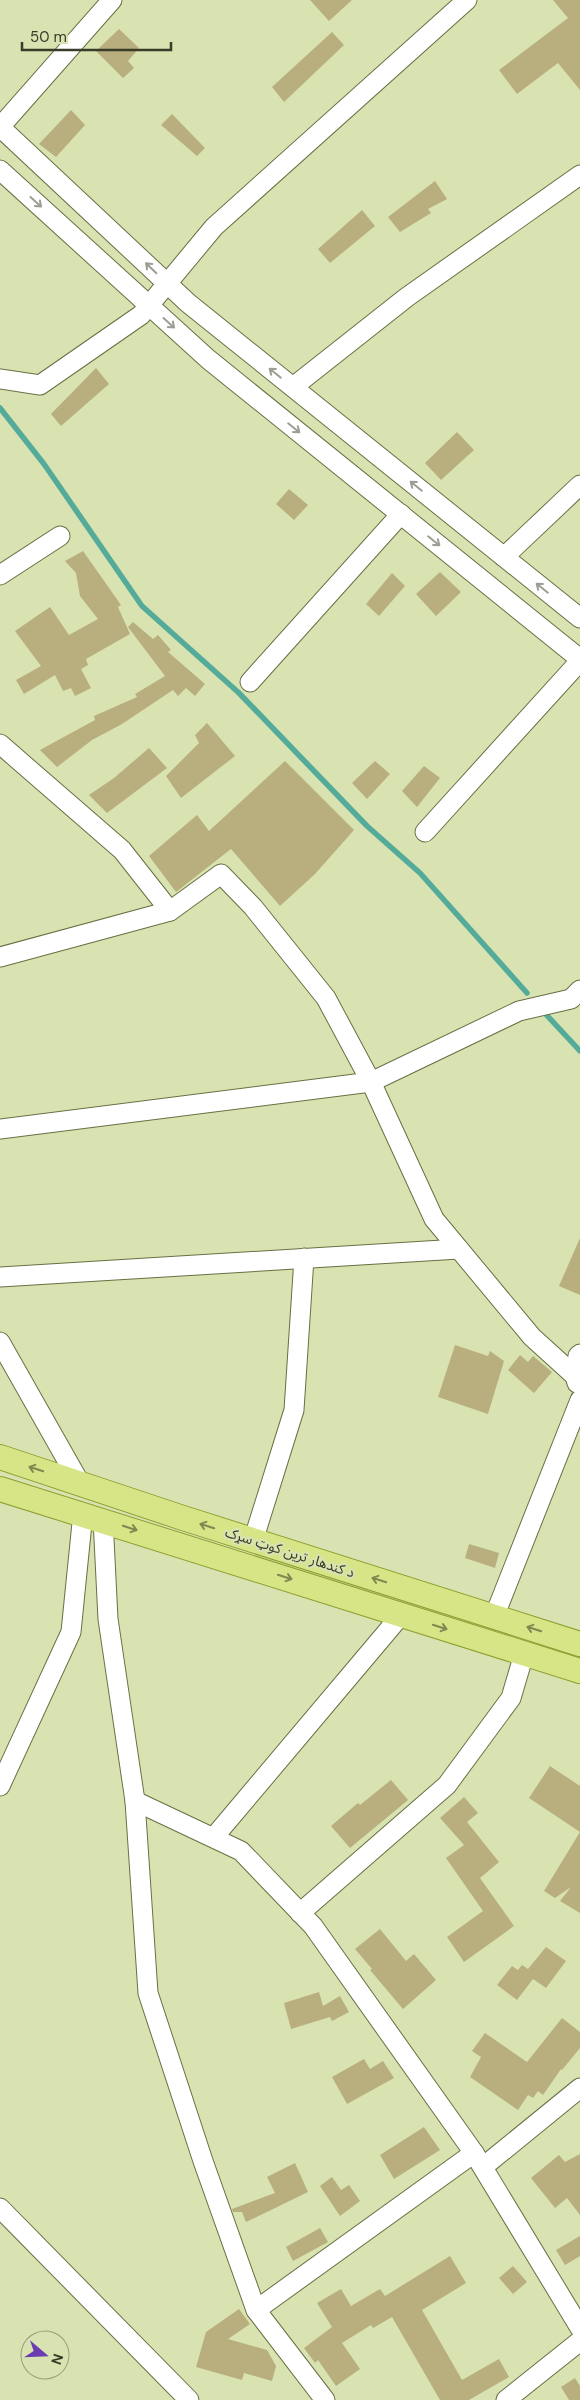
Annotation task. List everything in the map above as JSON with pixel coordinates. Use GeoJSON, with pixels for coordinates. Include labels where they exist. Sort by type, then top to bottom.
{"type":"FeatureCollection","features":[{"type":"Feature","properties":{"kind":"main road","name":"د کندهار ترين کوټ سړک"},"geometry":{"type":"LineString","coordinates":[[0,1457],[253,1541],[580,1644]]}},
{"type":"Feature","properties":{"kind":"main road","name":"د کندهار ترين کوټ سړک"},"geometry":{"type":"LineString","coordinates":[[0,1488],[580,1671]]}},
{"type":"Feature","properties":{"kind":"street"},"geometry":{"type":"LineString","coordinates":[[112,0],[0,127],[188,303],[580,618]]}},
{"type":"Feature","properties":{"kind":"street"},"geometry":{"type":"LineString","coordinates":[[0,378],[40,385],[141,315],[214,227],[467,0]]}},
{"type":"Feature","properties":{"kind":"street"},"geometry":{"type":"LineString","coordinates":[[0,170],[208,359],[580,660],[425,832]]}},
{"type":"Feature","properties":{"kind":"street"},"geometry":{"type":"LineString","coordinates":[[294,387],[407,297],[580,175]]}},
{"type":"Feature","properties":{"kind":"street"},"geometry":{"type":"LineString","coordinates":[[504,557],[580,485]]}},
{"type":"Feature","properties":{"kind":"street"},"geometry":{"type":"LineString","coordinates":[[250,682],[400,514]]}},
{"type":"Feature","properties":{"kind":"street"},"geometry":{"type":"LineString","coordinates":[[0,575],[60,536]]}},
{"type":"Feature","properties":{"kind":"street"},"geometry":{"type":"LineString","coordinates":[[0,744],[122,850],[170,911]]}},
{"type":"Feature","properties":{"kind":"street"},"geometry":{"type":"LineString","coordinates":[[0,957],[170,911],[221,874],[253,906],[326,998],[372,1082],[434,1219],[532,1337],[577,1384]]}},
{"type":"Feature","properties":{"kind":"street"},"geometry":{"type":"LineString","coordinates":[[0,1129],[372,1082],[519,1011],[571,999],[580,990]]}},
{"type":"Feature","properties":{"kind":"street"},"geometry":{"type":"LineString","coordinates":[[0,1277],[459,1249]]}},
{"type":"Feature","properties":{"kind":"street"},"geometry":{"type":"LineString","coordinates":[[253,1541],[294,1410],[304,1258]]}},
{"type":"Feature","properties":{"kind":"street"},"geometry":{"type":"LineString","coordinates":[[0,1342],[81,1484]]}},
{"type":"Feature","properties":{"kind":"street"},"geometry":{"type":"LineString","coordinates":[[577,1384],[578,1356],[580,1354]]}},
{"type":"Feature","properties":{"kind":"street"},"geometry":{"type":"LineString","coordinates":[[494,1617],[580,1400]]}},
{"type":"Feature","properties":{"kind":"street"},"geometry":{"type":"LineString","coordinates":[[0,1786],[70,1632],[93,1516]]}},
{"type":"Feature","properties":{"kind":"street"},"geometry":{"type":"LineString","coordinates":[[93,1516],[135,1801],[148,1993],[203,2161],[256,2310],[325,2400]]}},
{"type":"Feature","properties":{"kind":"street"},"geometry":{"type":"LineString","coordinates":[[214,1837],[402,1614]]}},
{"type":"Feature","properties":{"kind":"street"},"geometry":{"type":"LineString","coordinates":[[300,1913],[448,1785],[511,1698],[524,1654]]}},
{"type":"Feature","properties":{"kind":"street"},"geometry":{"type":"LineString","coordinates":[[135,1801],[241,1851],[313,1926],[479,2160],[580,2328]]}},
{"type":"Feature","properties":{"kind":"street"},"geometry":{"type":"LineString","coordinates":[[256,2310],[479,2160],[580,2088]]}},
{"type":"Feature","properties":{"kind":"street"},"geometry":{"type":"LineString","coordinates":[[0,2208],[189,2400]]}},
{"type":"Feature","properties":{"kind":"street"},"geometry":{"type":"LineString","coordinates":[[506,2400],[580,2341]]}},
{"type":"Feature","properties":{"kind":"building"},"geometry":{"type":"Polygon","coordinates":[[[310,0],[352,0],[329,21],[310,0]]]}},
{"type":"Feature","properties":{"kind":"building"},"geometry":{"type":"Polygon","coordinates":[[[553,0],[580,0],[580,90],[558,63],[517,94],[499,70],[568,18],[553,0]]]}},
{"type":"Feature","properties":{"kind":"building"},"geometry":{"type":"Polygon","coordinates":[[[119,29],[139,48],[128,61],[134,68],[123,78],[96,51],[119,29]]]}},
{"type":"Feature","properties":{"kind":"building"},"geometry":{"type":"Polygon","coordinates":[[[332,32],[344,45],[284,102],[272,87],[332,32]]]}},
{"type":"Feature","properties":{"kind":"building"},"geometry":{"type":"Polygon","coordinates":[[[71,110],[85,125],[56,157],[39,144],[71,110]]]}},
{"type":"Feature","properties":{"kind":"building"},"geometry":{"type":"Polygon","coordinates":[[[172,114],[205,148],[197,156],[161,125],[172,114]]]}},
{"type":"Feature","properties":{"kind":"building"},"geometry":{"type":"Polygon","coordinates":[[[435,181],[447,199],[428,209],[431,213],[400,232],[388,217],[435,181]]]}},
{"type":"Feature","properties":{"kind":"building"},"geometry":{"type":"Polygon","coordinates":[[[362,210],[375,226],[330,263],[318,249],[362,210]]]}},
{"type":"Feature","properties":{"kind":"building"},"geometry":{"type":"Polygon","coordinates":[[[96,368],[109,384],[61,426],[51,414],[96,368]]]}},
{"type":"Feature","properties":{"kind":"building"},"geometry":{"type":"Polygon","coordinates":[[[457,432],[474,450],[441,480],[425,463],[457,432]]]}},
{"type":"Feature","properties":{"kind":"building"},"geometry":{"type":"Polygon","coordinates":[[[289,489],[308,505],[294,520],[276,504],[289,489]]]}},
{"type":"Feature","properties":{"kind":"building"},"geometry":{"type":"Polygon","coordinates":[[[83,551],[121,605],[118,607],[130,634],[86,659],[88,665],[81,669],[91,688],[75,696],[71,688],[63,691],[55,675],[24,694],[16,680],[41,666],[15,631],[50,607],[69,635],[98,619],[80,596],[76,573],[65,561],[83,551]]]}},
{"type":"Feature","properties":{"kind":"building"},"geometry":{"type":"Polygon","coordinates":[[[440,572],[461,592],[436,616],[416,594],[440,572]]]}},
{"type":"Feature","properties":{"kind":"building"},"geometry":{"type":"Polygon","coordinates":[[[392,573],[405,586],[379,616],[366,604],[392,573]]]}},
{"type":"Feature","properties":{"kind":"building"},"geometry":{"type":"Polygon","coordinates":[[[133,622],[153,639],[158,635],[171,650],[168,652],[205,684],[195,696],[186,688],[178,696],[173,690],[122,724],[92,740],[57,767],[40,750],[95,720],[94,716],[137,697],[135,694],[165,676],[128,627],[133,622]]]}},
{"type":"Feature","properties":{"kind":"building"},"geometry":{"type":"Polygon","coordinates":[[[207,723],[235,756],[181,798],[166,776],[199,743],[195,735],[207,723]]]}},
{"type":"Feature","properties":{"kind":"building"},"geometry":{"type":"Polygon","coordinates":[[[149,748],[167,768],[107,813],[89,795],[114,778],[149,748]]]}},
{"type":"Feature","properties":{"kind":"building"},"geometry":{"type":"Polygon","coordinates":[[[285,761],[354,830],[315,874],[280,906],[231,849],[176,892],[149,856],[197,815],[209,831],[285,761]]]}},
{"type":"Feature","properties":{"kind":"building"},"geometry":{"type":"Polygon","coordinates":[[[375,761],[390,774],[367,799],[352,783],[375,761]]]}},
{"type":"Feature","properties":{"kind":"building"},"geometry":{"type":"Polygon","coordinates":[[[424,766],[440,778],[417,807],[402,791],[424,766]]]}},
{"type":"Feature","properties":{"kind":"building"},"geometry":{"type":"Polygon","coordinates":[[[580,1238],[580,1295],[559,1286],[580,1238]]]}},
{"type":"Feature","properties":{"kind":"building"},"geometry":{"type":"Polygon","coordinates":[[[455,1345],[488,1356],[490,1351],[504,1361],[488,1414],[438,1397],[455,1345]]]}},
{"type":"Feature","properties":{"kind":"building"},"geometry":{"type":"Polygon","coordinates":[[[520,1355],[528,1362],[533,1356],[552,1372],[534,1393],[508,1370],[520,1355]]]}},
{"type":"Feature","properties":{"kind":"building"},"geometry":{"type":"Polygon","coordinates":[[[469,1544],[499,1553],[495,1568],[465,1558],[469,1544]]]}},
{"type":"Feature","properties":{"kind":"building"},"geometry":{"type":"Polygon","coordinates":[[[550,1766],[580,1786],[580,1832],[529,1798],[550,1766]]]}},
{"type":"Feature","properties":{"kind":"building"},"geometry":{"type":"Polygon","coordinates":[[[391,1780],[408,1800],[350,1848],[331,1826],[358,1803],[360,1805],[391,1780]]]}},
{"type":"Feature","properties":{"kind":"building"},"geometry":{"type":"Polygon","coordinates":[[[464,1797],[478,1813],[467,1822],[499,1862],[480,1878],[514,1926],[464,1962],[447,1937],[483,1911],[446,1858],[464,1845],[440,1818],[464,1797]]]}},
{"type":"Feature","properties":{"kind":"building"},"geometry":{"type":"Polygon","coordinates":[[[580,1832],[580,1913],[560,1901],[571,1887],[555,1898],[544,1891],[580,1832]]]}},
{"type":"Feature","properties":{"kind":"building"},"geometry":{"type":"Polygon","coordinates":[[[380,1929],[406,1961],[414,1954],[436,1980],[403,2009],[355,1949],[380,1929]]]}},
{"type":"Feature","properties":{"kind":"building"},"geometry":{"type":"Polygon","coordinates":[[[546,1947],[566,1961],[546,1988],[533,1979],[517,2000],[497,1985],[512,1966],[518,1970],[522,1965],[528,1969],[546,1947]]]}},
{"type":"Feature","properties":{"kind":"building"},"geometry":{"type":"Polygon","coordinates":[[[319,1992],[323,2006],[340,1996],[349,2012],[332,2021],[330,2017],[291,2029],[284,2003],[319,1992]]]}},
{"type":"Feature","properties":{"kind":"building"},"geometry":{"type":"Polygon","coordinates":[[[562,2018],[580,2032],[580,2048],[561,2069],[543,2095],[538,2091],[533,2098],[528,2095],[518,2110],[470,2077],[481,2057],[472,2051],[485,2033],[527,2062],[562,2018]]]}},
{"type":"Feature","properties":{"kind":"building"},"geometry":{"type":"Polygon","coordinates":[[[364,2059],[370,2069],[383,2061],[394,2078],[347,2104],[332,2077],[364,2059]]]}},
{"type":"Feature","properties":{"kind":"building"},"geometry":{"type":"Polygon","coordinates":[[[424,2127],[440,2150],[394,2179],[380,2155],[424,2127]]]}},
{"type":"Feature","properties":{"kind":"building"},"geometry":{"type":"Polygon","coordinates":[[[580,2154],[580,2215],[567,2198],[555,2208],[531,2178],[559,2155],[565,2162],[580,2154]]]}},
{"type":"Feature","properties":{"kind":"building"},"geometry":{"type":"Polygon","coordinates":[[[295,2163],[308,2192],[246,2222],[242,2212],[233,2212],[232,2209],[275,2193],[267,2177],[295,2163]]]}},
{"type":"Feature","properties":{"kind":"building"},"geometry":{"type":"Polygon","coordinates":[[[332,2177],[341,2190],[349,2185],[360,2201],[340,2216],[320,2186],[332,2177]]]}},
{"type":"Feature","properties":{"kind":"building"},"geometry":{"type":"Polygon","coordinates":[[[320,2228],[328,2242],[293,2261],[286,2247],[320,2228]]]}},
{"type":"Feature","properties":{"kind":"building"},"geometry":{"type":"Polygon","coordinates":[[[580,2236],[580,2256],[565,2265],[556,2250],[580,2236]]]}},
{"type":"Feature","properties":{"kind":"building"},"geometry":{"type":"Polygon","coordinates":[[[450,2256],[466,2283],[422,2310],[462,2380],[499,2359],[509,2377],[469,2400],[440,2400],[392,2317],[373,2328],[371,2325],[342,2343],[360,2369],[336,2386],[318,2360],[315,2363],[304,2348],[332,2327],[317,2303],[341,2289],[351,2306],[380,2289],[385,2296],[450,2256]]]}},
{"type":"Feature","properties":{"kind":"building"},"geometry":{"type":"Polygon","coordinates":[[[513,2266],[527,2282],[513,2294],[499,2278],[513,2266]]]}},
{"type":"Feature","properties":{"kind":"building"},"geometry":{"type":"Polygon","coordinates":[[[239,2309],[250,2324],[228,2339],[267,2350],[276,2366],[272,2381],[244,2373],[242,2380],[196,2367],[206,2332],[239,2309]]]}},
{"type":"Feature","properties":{"kind":"building"},"geometry":{"type":"Polygon","coordinates":[[[575,2378],[580,2386],[580,2400],[569,2400],[561,2387],[575,2378]]]}},
{"type":"Feature","properties":{"kind":"waterway"},"geometry":{"type":"LineString","coordinates":[[0,408],[44,464],[142,606],[239,693],[367,826],[420,873],[527,993]]}},
{"type":"Feature","properties":{"kind":"waterway"},"geometry":{"type":"LineString","coordinates":[[541,1009],[580,1051]]}}]}
